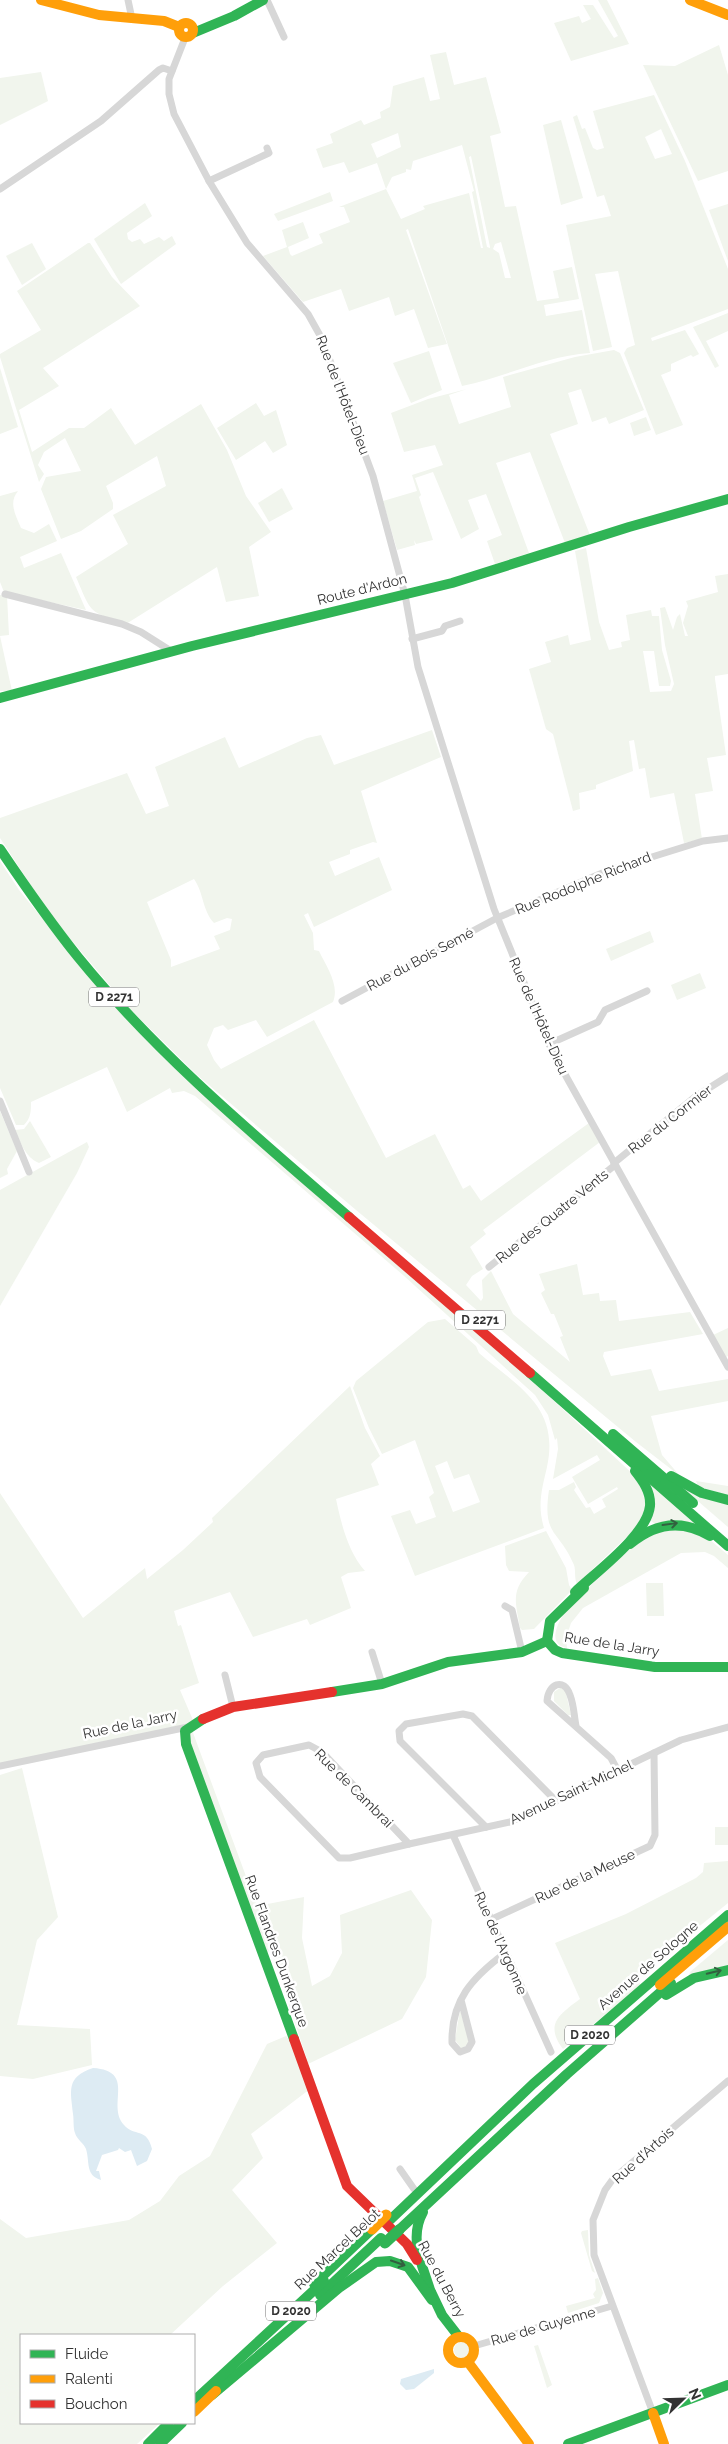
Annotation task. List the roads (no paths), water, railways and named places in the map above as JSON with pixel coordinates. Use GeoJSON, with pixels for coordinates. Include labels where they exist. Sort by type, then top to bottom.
{"type":"FeatureCollection","features":[{"type":"Feature","properties":{"kind":"main road"},"geometry":{"type":"LineString","coordinates":[[42,0],[82,12],[132,19],[164,21],[179,27],[184,23],[190,32],[220,21],[263,0]]}},
{"type":"Feature","properties":{"kind":"main road"},"geometry":{"type":"LineString","coordinates":[[690,0],[728,16]]}},
{"type":"Feature","properties":{"kind":"main road","name":"Route d'Ardon"},"geometry":{"type":"LineString","coordinates":[[0,698],[171,652],[470,578],[610,533],[728,499]]}},
{"type":"Feature","properties":{"kind":"main road","name":"D 2271"},"geometry":{"type":"LineString","coordinates":[[0,849],[47,918],[100,983],[154,1040],[229,1111],[728,1548]]}},
{"type":"Feature","properties":{"kind":"main road"},"geometry":{"type":"LineString","coordinates":[[0,855],[13,870]]}},
{"type":"Feature","properties":{"kind":"main road","name":"D 2271"},"geometry":{"type":"LineString","coordinates":[[229,1111],[397,1250],[728,1534]]}},
{"type":"Feature","properties":{"kind":"main road"},"geometry":{"type":"LineString","coordinates":[[602,1424],[677,1481],[702,1493],[728,1500]]}},
{"type":"Feature","properties":{"kind":"main road"},"geometry":{"type":"LineString","coordinates":[[547,1641],[544,1635],[547,1619],[636,1534],[646,1520],[650,1508],[648,1493],[641,1478],[604,1438]]}},
{"type":"Feature","properties":{"kind":"main road"},"geometry":{"type":"LineString","coordinates":[[547,1641],[550,1621],[637,1538],[658,1526],[678,1523],[689,1525],[702,1530],[728,1548]]}},
{"type":"Feature","properties":{"kind":"main road","name":"Rue de la Jarry"},"geometry":{"type":"LineString","coordinates":[[189,1727],[206,1717],[234,1707],[382,1684],[448,1662],[522,1652],[547,1641],[555,1650],[562,1653],[633,1664],[655,1667],[728,1666]]}},
{"type":"Feature","properties":{"kind":"main road","name":"Rue Flandres Dunkerque"},"geometry":{"type":"LineString","coordinates":[[189,1727],[184,1736],[186,1744],[347,2186]]}},
{"type":"Feature","properties":{"kind":"main road","name":"Avenue de Sologne"},"geometry":{"type":"LineString","coordinates":[[458,2161],[544,2075],[728,1915]]}},
{"type":"Feature","properties":{"kind":"main road","name":"Avenue de Sologne"},"geometry":{"type":"LineString","coordinates":[[458,2161],[728,1927]]}},
{"type":"Feature","properties":{"kind":"main road"},"geometry":{"type":"LineString","coordinates":[[431,2297],[417,2246],[415,2229],[421,2214],[521,2114],[728,1936]]}},
{"type":"Feature","properties":{"kind":"main road"},"geometry":{"type":"LineString","coordinates":[[586,2057],[669,1992],[694,1978],[728,1970]]}},
{"type":"Feature","properties":{"kind":"main road"},"geometry":{"type":"LineString","coordinates":[[393,2226],[414,2189],[521,2090],[544,2075]]}},
{"type":"Feature","properties":{"kind":"main road","name":"Rue Marcel Belot"},"geometry":{"type":"LineString","coordinates":[[195,2399],[379,2236],[393,2226],[458,2161]]}},
{"type":"Feature","properties":{"kind":"main road","name":"Rue du Berry"},"geometry":{"type":"LineString","coordinates":[[347,2186],[393,2226],[412,2255],[431,2297],[456,2339]]}},
{"type":"Feature","properties":{"kind":"main road"},"geometry":{"type":"LineString","coordinates":[[393,2226],[448,2186]]}},
{"type":"Feature","properties":{"kind":"main road"},"geometry":{"type":"LineString","coordinates":[[339,2288],[379,2236]]}},
{"type":"Feature","properties":{"kind":"main road","name":"Rue Marcel Belot"},"geometry":{"type":"LineString","coordinates":[[212,2395],[379,2236]]}},
{"type":"Feature","properties":{"kind":"main road"},"geometry":{"type":"LineString","coordinates":[[212,2395],[339,2288],[376,2262],[390,2261],[408,2267],[431,2297]]}},
{"type":"Feature","properties":{"kind":"main road"},"geometry":{"type":"LineString","coordinates":[[456,2339],[467,2339],[474,2346],[474,2353],[468,2362],[460,2363],[450,2357],[449,2347],[456,2339]]}},
{"type":"Feature","properties":{"kind":"main road"},"geometry":{"type":"LineString","coordinates":[[468,2362],[529,2444]]}},
{"type":"Feature","properties":{"kind":"main road"},"geometry":{"type":"LineString","coordinates":[[568,2444],[728,2385]]}},
{"type":"Feature","properties":{"kind":"main road","name":"D 2020"},"geometry":{"type":"LineString","coordinates":[[195,2411],[212,2395]]}},
{"type":"Feature","properties":{"kind":"main road"},"geometry":{"type":"LineString","coordinates":[[653,2413],[664,2444]]}},
{"type":"Feature","properties":{"kind":"main road"},"geometry":{"type":"LineString","coordinates":[[160,2444],[181,2424]]}},
{"type":"Feature","properties":{"kind":"main road"},"geometry":{"type":"LineString","coordinates":[[148,2444],[167,2425]]}},
{"type":"Feature","properties":{"kind":"street"},"geometry":{"type":"LineString","coordinates":[[128,0],[132,19]]}},
{"type":"Feature","properties":{"kind":"street"},"geometry":{"type":"LineString","coordinates":[[267,0],[284,37]]}},
{"type":"Feature","properties":{"kind":"street","name":"Rue de l'Hôtel-Dieu"},"geometry":{"type":"LineString","coordinates":[[190,32],[172,71],[168,94],[171,106],[209,181],[247,243],[308,314],[322,339],[363,445],[405,594],[412,639],[430,709],[497,918],[549,1044],[728,1367]]}},
{"type":"Feature","properties":{"kind":"street"},"geometry":{"type":"LineString","coordinates":[[0,189],[101,121],[159,70],[163,68],[172,71]]}},
{"type":"Feature","properties":{"kind":"street"},"geometry":{"type":"LineString","coordinates":[[209,181],[269,153],[267,148]]}},
{"type":"Feature","properties":{"kind":"street"},"geometry":{"type":"LineString","coordinates":[[5,594],[122,624],[141,632],[171,652]]}},
{"type":"Feature","properties":{"kind":"street"},"geometry":{"type":"LineString","coordinates":[[412,639],[442,631],[445,626],[460,621]]}},
{"type":"Feature","properties":{"kind":"street","name":"Rue Rodolphe Richard"},"geometry":{"type":"LineString","coordinates":[[497,918],[634,861],[704,841],[728,838]]}},
{"type":"Feature","properties":{"kind":"street","name":"Rue du Bois Semé"},"geometry":{"type":"LineString","coordinates":[[342,1001],[497,918]]}},
{"type":"Feature","properties":{"kind":"street"},"geometry":{"type":"LineString","coordinates":[[549,1044],[598,1022],[605,1010],[648,991]]}},
{"type":"Feature","properties":{"kind":"street","name":"Rue du Cormier"},"geometry":{"type":"LineString","coordinates":[[614,1164],[695,1097],[728,1076]]}},
{"type":"Feature","properties":{"kind":"street"},"geometry":{"type":"LineString","coordinates":[[0,1101],[29,1172]]}},
{"type":"Feature","properties":{"kind":"street","name":"Rue des Quatre Vents"},"geometry":{"type":"LineString","coordinates":[[489,1268],[614,1164]]}},
{"type":"Feature","properties":{"kind":"street"},"geometry":{"type":"LineString","coordinates":[[505,1606],[512,1610],[522,1652]]}},
{"type":"Feature","properties":{"kind":"street"},"geometry":{"type":"LineString","coordinates":[[372,1652],[382,1684]]}},
{"type":"Feature","properties":{"kind":"street"},"geometry":{"type":"LineString","coordinates":[[225,1674],[234,1707]]}},
{"type":"Feature","properties":{"kind":"street"},"geometry":{"type":"LineString","coordinates":[[576,1726],[567,1688],[560,1684],[552,1686],[548,1692],[547,1701],[611,1758],[618,1771]]}},
{"type":"Feature","properties":{"kind":"street"},"geometry":{"type":"LineString","coordinates":[[486,1827],[400,1742],[399,1732],[406,1724],[463,1714],[472,1716],[556,1801]]}},
{"type":"Feature","properties":{"kind":"street","name":"Rue de la Jarry"},"geometry":{"type":"LineString","coordinates":[[0,1766],[189,1727]]}},
{"type":"Feature","properties":{"kind":"street","name":"Avenue Saint-Michel"},"geometry":{"type":"LineString","coordinates":[[410,1844],[510,1822],[681,1740],[728,1727]]}},
{"type":"Feature","properties":{"kind":"street","name":"Rue de Cambrai"},"geometry":{"type":"LineString","coordinates":[[309,1745],[314,1746],[410,1844],[350,1858],[339,1858],[260,1777],[256,1770],[258,1758],[286,1749],[309,1745]]}},
{"type":"Feature","properties":{"kind":"street","name":"Rue de la Meuse"},"geometry":{"type":"LineString","coordinates":[[490,1920],[650,1846],[655,1835],[654,1753]]}},
{"type":"Feature","properties":{"kind":"street","name":"Rue de l'Argonne"},"geometry":{"type":"LineString","coordinates":[[453,1835],[551,2052]]}},
{"type":"Feature","properties":{"kind":"street"},"geometry":{"type":"LineString","coordinates":[[462,2000],[472,2042],[468,2049],[460,2052],[452,2044],[452,2025],[462,2000],[468,1985],[505,1953]]}},
{"type":"Feature","properties":{"kind":"street","name":"Rue d'Artois"},"geometry":{"type":"LineString","coordinates":[[653,2413],[594,2255],[593,2220],[605,2190],[620,2172],[728,2081]]}},
{"type":"Feature","properties":{"kind":"street"},"geometry":{"type":"LineString","coordinates":[[400,2169],[414,2189]]}},
{"type":"Feature","properties":{"kind":"street","name":"Rue de Guyenne"},"geometry":{"type":"LineString","coordinates":[[474,2346],[612,2306]]}}]}
